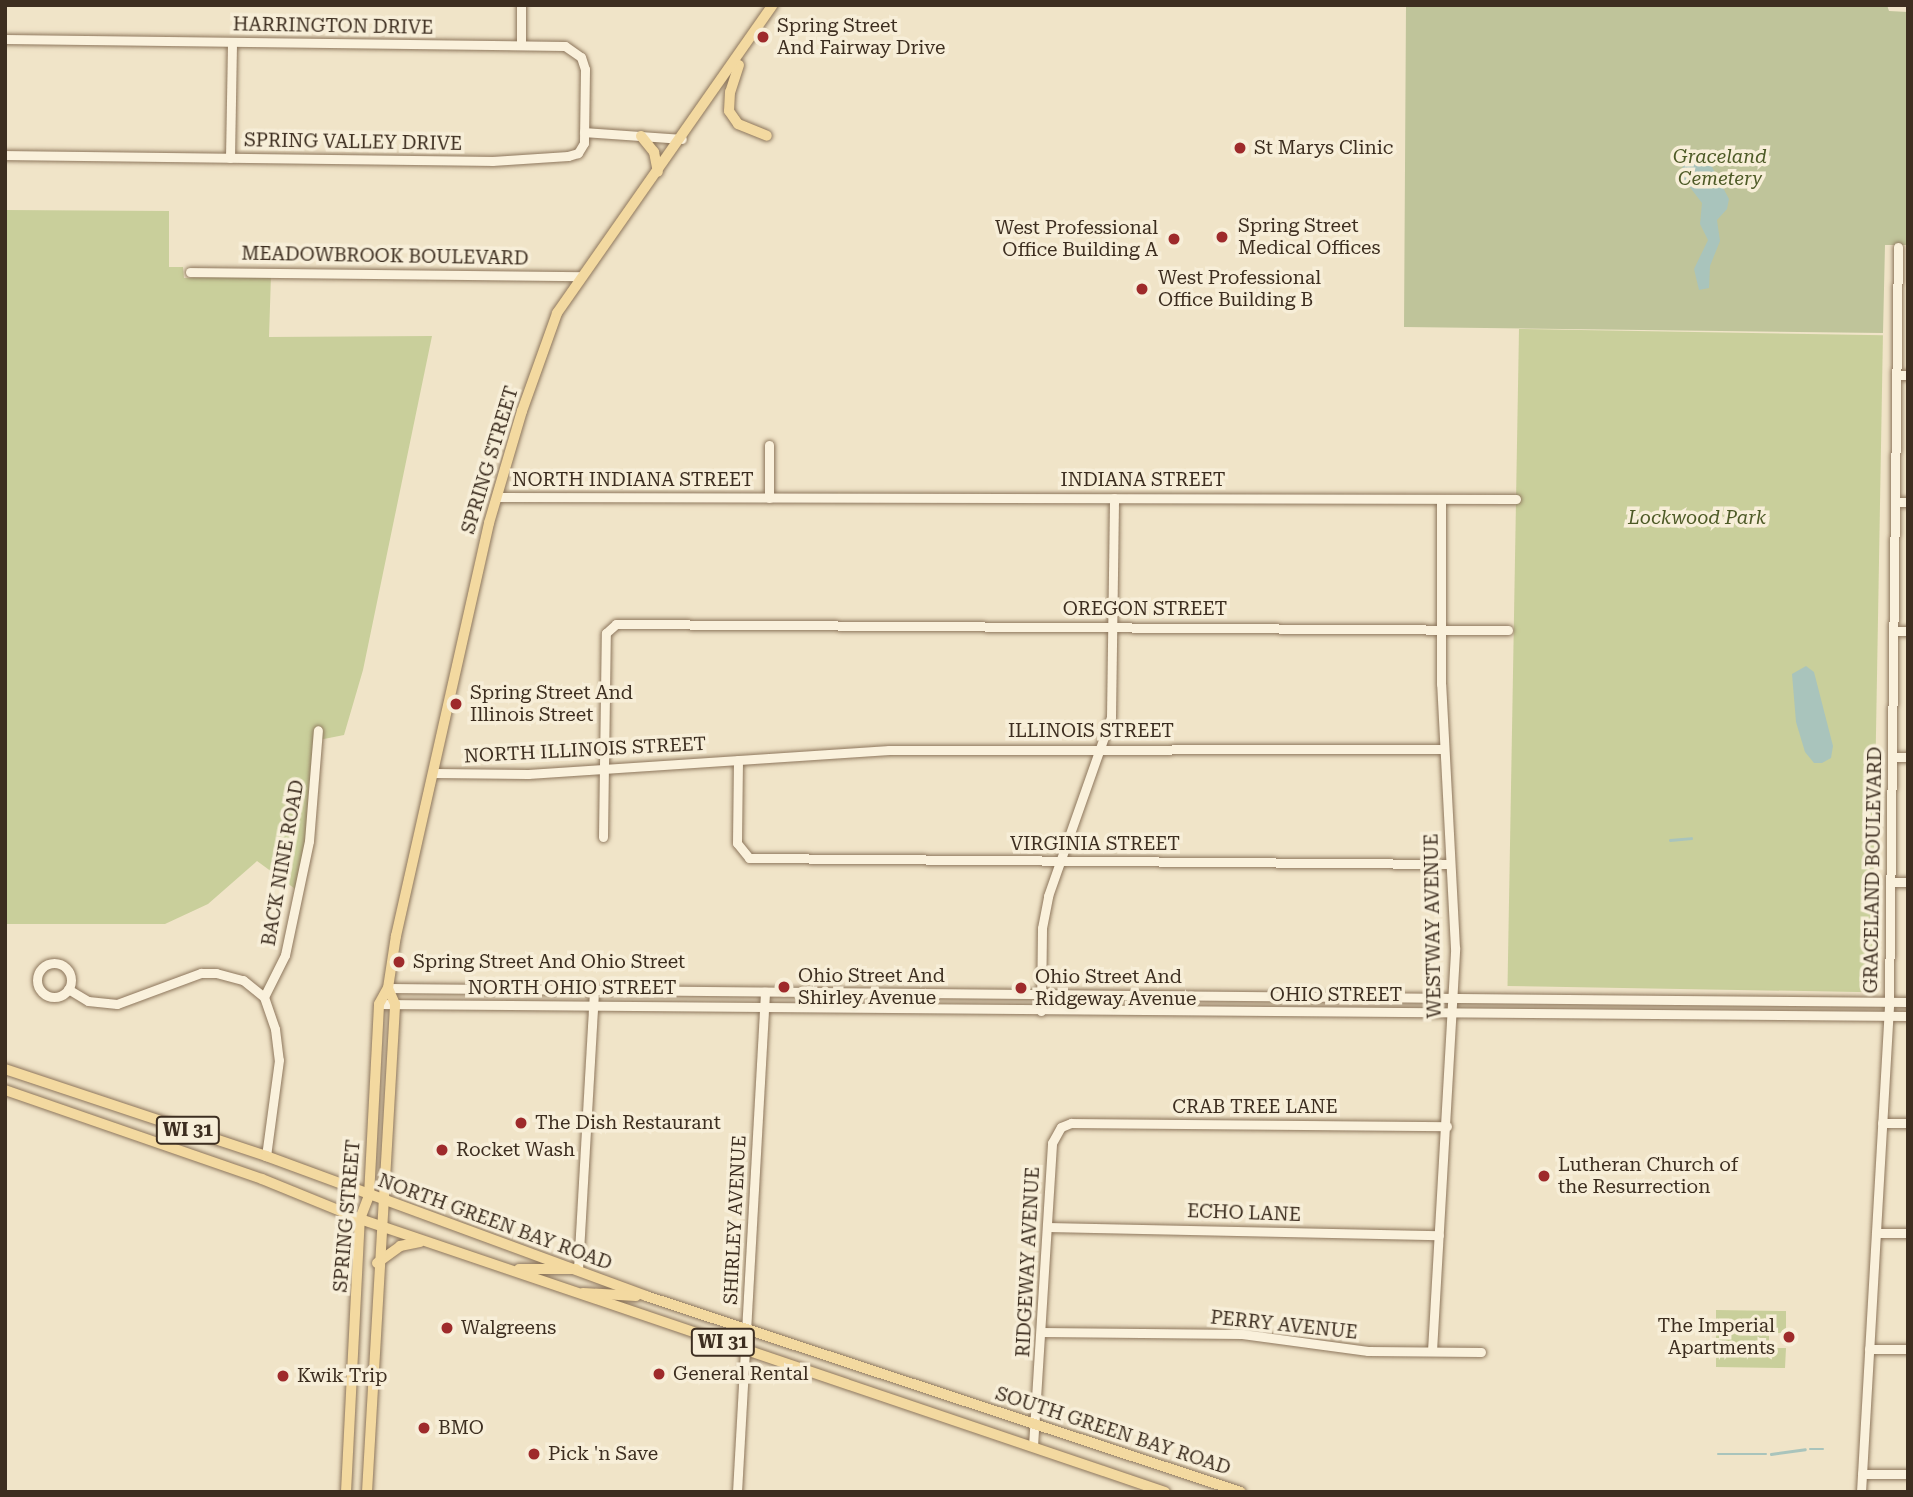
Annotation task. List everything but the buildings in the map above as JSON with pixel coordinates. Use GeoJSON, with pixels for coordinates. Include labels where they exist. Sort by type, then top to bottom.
{"type":"FeatureCollection","features":[{"type":"Feature","properties":{"kind":"main road","name":"SPRING STREET"},"geometry":{"type":"LineString","coordinates":[[346,1492],[360,1219],[369,1196],[379,1004],[388,988],[396,936],[434,773],[475,574],[497,497],[548,335],[580,276],[682,139],[773,5]]}},
{"type":"Feature","properties":{"kind":"main road"},"geometry":{"type":"LineString","coordinates":[[748,44],[730,92],[729,111],[738,124],[767,136]]}},
{"type":"Feature","properties":{"kind":"main road"},"geometry":{"type":"LineString","coordinates":[[641,136],[654,152],[658,172]]}},
{"type":"Feature","properties":{"kind":"main road","name":"SPRING STREET"},"geometry":{"type":"LineString","coordinates":[[367,1492],[377,1263],[395,1004],[388,988]]}},
{"type":"Feature","properties":{"kind":"main road","name":"NORTH GREEN BAY ROAD"},"geometry":{"type":"LineString","coordinates":[[5,1069],[265,1156],[383,1202],[578,1269],[646,1296],[975,1403]]}},
{"type":"Feature","properties":{"kind":"main road","name":"NORTH GREEN BAY ROAD"},"geometry":{"type":"LineString","coordinates":[[5,1090],[261,1178],[360,1219],[974,1427]]}},
{"type":"Feature","properties":{"kind":"main road"},"geometry":{"type":"LineString","coordinates":[[377,1263],[410,1242],[430,1243]]}},
{"type":"Feature","properties":{"kind":"main road"},"geometry":{"type":"LineString","coordinates":[[509,1269],[578,1269]]}},
{"type":"Feature","properties":{"kind":"main road"},"geometry":{"type":"LineString","coordinates":[[579,1294],[646,1296]]}},
{"type":"Feature","properties":{"kind":"main road","name":"SOUTH GREEN BAY ROAD"},"geometry":{"type":"LineString","coordinates":[[975,1403],[1241,1492]]}},
{"type":"Feature","properties":{"kind":"main road","name":"SOUTH GREEN BAY ROAD"},"geometry":{"type":"LineString","coordinates":[[974,1427],[1165,1492]]}},
{"type":"Feature","properties":{"kind":"street"},"geometry":{"type":"LineString","coordinates":[[520,46],[521,5]]}},
{"type":"Feature","properties":{"kind":"street","name":"HARRINGTON DRIVE"},"geometry":{"type":"LineString","coordinates":[[5,39],[565,46],[581,57],[585,69],[584,132]]}},
{"type":"Feature","properties":{"kind":"street"},"geometry":{"type":"LineString","coordinates":[[230,158],[232,42]]}},
{"type":"Feature","properties":{"kind":"street"},"geometry":{"type":"LineString","coordinates":[[584,132],[682,139]]}},
{"type":"Feature","properties":{"kind":"street","name":"SPRING VALLEY DRIVE"},"geometry":{"type":"LineString","coordinates":[[5,155],[492,162],[568,156],[582,149],[584,132]]}},
{"type":"Feature","properties":{"kind":"street","name":"GRACELAND BOULEVARD"},"geometry":{"type":"LineString","coordinates":[[1861,1492],[1889,1002],[1898,247]]}},
{"type":"Feature","properties":{"kind":"street","name":"MEADOWBROOK BOULEVARD"},"geometry":{"type":"LineString","coordinates":[[190,272],[580,276]]}},
{"type":"Feature","properties":{"kind":"street"},"geometry":{"type":"LineString","coordinates":[[1897,375],[1908,375]]}},
{"type":"Feature","properties":{"kind":"street"},"geometry":{"type":"LineString","coordinates":[[769,445],[769,498]]}},
{"type":"Feature","properties":{"kind":"street","name":"NORTH INDIANA STREET"},"geometry":{"type":"LineString","coordinates":[[497,497],[769,498]]}},
{"type":"Feature","properties":{"kind":"street","name":"INDIANA STREET"},"geometry":{"type":"LineString","coordinates":[[769,498],[1516,499]]}},
{"type":"Feature","properties":{"kind":"street"},"geometry":{"type":"LineString","coordinates":[[1041,1011],[1044,920],[1060,861],[1101,748],[1114,699],[1114,498]]}},
{"type":"Feature","properties":{"kind":"street","name":"WESTWAY AVENUE"},"geometry":{"type":"LineString","coordinates":[[1432,1351],[1454,1012],[1444,749],[1440,499]]}},
{"type":"Feature","properties":{"kind":"street"},"geometry":{"type":"LineString","coordinates":[[1895,502],[1908,502]]}},
{"type":"Feature","properties":{"kind":"street","name":"OREGON STREET"},"geometry":{"type":"LineString","coordinates":[[605,769],[606,633],[619,624],[1508,630]]}},
{"type":"Feature","properties":{"kind":"street"},"geometry":{"type":"LineString","coordinates":[[1893,631],[1908,631]]}},
{"type":"Feature","properties":{"kind":"street","name":"BACK NINE ROAD"},"geometry":{"type":"LineString","coordinates":[[264,997],[285,955],[309,841],[318,730]]}},
{"type":"Feature","properties":{"kind":"street","name":"ILLINOIS STREET"},"geometry":{"type":"LineString","coordinates":[[738,760],[889,750],[1444,749]]}},
{"type":"Feature","properties":{"kind":"street"},"geometry":{"type":"LineString","coordinates":[[1892,757],[1908,757]]}},
{"type":"Feature","properties":{"kind":"street","name":"NORTH ILLINOIS STREET"},"geometry":{"type":"LineString","coordinates":[[434,773],[605,769],[738,760]]}},
{"type":"Feature","properties":{"kind":"street","name":"VIRGINIA STREET"},"geometry":{"type":"LineString","coordinates":[[738,760],[737,843],[741,852],[749,858],[1450,864]]}},
{"type":"Feature","properties":{"kind":"street"},"geometry":{"type":"LineString","coordinates":[[603,837],[605,769]]}},
{"type":"Feature","properties":{"kind":"street"},"geometry":{"type":"LineString","coordinates":[[1890,882],[1908,882]]}},
{"type":"Feature","properties":{"kind":"street"},"geometry":{"type":"LineString","coordinates":[[68,989],[88,1001],[117,1004],[201,973],[216,973],[243,980],[264,997],[279,1060],[265,1156]]}},
{"type":"Feature","properties":{"kind":"street","name":"NORTH OHIO STREET"},"geometry":{"type":"LineString","coordinates":[[388,988],[765,992]]}},
{"type":"Feature","properties":{"kind":"street"},"geometry":{"type":"LineString","coordinates":[[444,989],[444,1005]]}},
{"type":"Feature","properties":{"kind":"street"},"geometry":{"type":"LineString","coordinates":[[492,990],[494,1005]]}},
{"type":"Feature","properties":{"kind":"street"},"geometry":{"type":"LineString","coordinates":[[578,1269],[594,991]]}},
{"type":"Feature","properties":{"kind":"street","name":"OHIO STREET"},"geometry":{"type":"LineString","coordinates":[[765,992],[867,995],[1908,1002]]}},
{"type":"Feature","properties":{"kind":"street","name":"SHIRLEY AVENUE"},"geometry":{"type":"LineString","coordinates":[[737,1492],[765,992]]}},
{"type":"Feature","properties":{"kind":"street"},"geometry":{"type":"LineString","coordinates":[[867,995],[867,1009]]}},
{"type":"Feature","properties":{"kind":"street"},"geometry":{"type":"LineString","coordinates":[[955,995],[955,1010]]}},
{"type":"Feature","properties":{"kind":"street"},"geometry":{"type":"LineString","coordinates":[[1179,1012],[1180,996]]}},
{"type":"Feature","properties":{"kind":"street"},"geometry":{"type":"LineString","coordinates":[[1303,997],[1303,1012]]}},
{"type":"Feature","properties":{"kind":"street"},"geometry":{"type":"LineString","coordinates":[[1734,1000],[1734,1015]]}},
{"type":"Feature","properties":{"kind":"street","name":"NORTH OHIO STREET"},"geometry":{"type":"LineString","coordinates":[[379,1004],[765,1007]]}},
{"type":"Feature","properties":{"kind":"street","name":"OHIO STREET"},"geometry":{"type":"LineString","coordinates":[[765,1007],[1908,1016]]}},
{"type":"Feature","properties":{"kind":"street"},"geometry":{"type":"LineString","coordinates":[[1882,1123],[1908,1123]]}},
{"type":"Feature","properties":{"kind":"street","name":"CRAB TREE LANE"},"geometry":{"type":"LineString","coordinates":[[1063,1126],[1447,1126]]}},
{"type":"Feature","properties":{"kind":"street","name":"RIDGEWAY AVENUE"},"geometry":{"type":"LineString","coordinates":[[1033,1446],[1052,1143],[1063,1126]]}},
{"type":"Feature","properties":{"kind":"street","name":"ECHO LANE"},"geometry":{"type":"LineString","coordinates":[[1048,1227],[1439,1235]]}},
{"type":"Feature","properties":{"kind":"street"},"geometry":{"type":"LineString","coordinates":[[1876,1233],[1908,1233]]}},
{"type":"Feature","properties":{"kind":"street","name":"PERRY AVENUE"},"geometry":{"type":"LineString","coordinates":[[1041,1332],[1242,1334],[1367,1351],[1481,1352]]}},
{"type":"Feature","properties":{"kind":"street"},"geometry":{"type":"LineString","coordinates":[[1869,1349],[1908,1349]]}},
{"type":"Feature","properties":{"kind":"street"},"geometry":{"type":"LineString","coordinates":[[1862,1474],[1908,1474]]}},
{"type":"Feature","properties":{"kind":"green space","name":"Graceland Cemetery"},"geometry":{"type":"Polygon","coordinates":[[[1406,5],[1887,5],[1889,11],[1908,12],[1908,245],[1885,245],[1883,333],[1404,327],[1406,5]]]}},
{"type":"Feature","properties":{"kind":"green space"},"geometry":{"type":"Polygon","coordinates":[[[5,210],[169,211],[169,267],[183,267],[184,278],[271,275],[269,337],[432,336],[363,670],[344,735],[319,740],[298,891],[257,861],[208,904],[165,924],[5,924],[5,210]]]}},
{"type":"Feature","properties":{"kind":"green space","name":"Lockwood Park"},"geometry":{"type":"Polygon","coordinates":[[[1519,329],[1883,335],[1871,992],[1508,986],[1519,329]]]}},
{"type":"Feature","properties":{"kind":"green space"},"geometry":{"type":"Polygon","coordinates":[[[1716,1310],[1786,1311],[1786,1333],[1769,1333],[1769,1348],[1786,1348],[1785,1368],[1716,1367],[1716,1310]]]}},
{"type":"Feature","properties":{"kind":"water"},"geometry":{"type":"Polygon","coordinates":[[[1693,150],[1711,165],[1729,199],[1727,209],[1717,220],[1720,241],[1710,266],[1709,288],[1699,290],[1694,269],[1708,240],[1700,224],[1702,203],[1679,173],[1693,150]]]}},
{"type":"Feature","properties":{"kind":"water"},"geometry":{"type":"Polygon","coordinates":[[[1806,666],[1814,672],[1833,746],[1831,758],[1822,763],[1814,763],[1805,752],[1796,722],[1792,674],[1806,666]]]}},
{"type":"Feature","properties":{"kind":"waterway"},"geometry":{"type":"LineString","coordinates":[[1670,840],[1691,838]]}},
{"type":"Feature","properties":{"kind":"waterway"},"geometry":{"type":"LineString","coordinates":[[1771,1454],[1805,1449]]}},
{"type":"Feature","properties":{"kind":"waterway"},"geometry":{"type":"LineString","coordinates":[[1810,1449],[1823,1449]]}},
{"type":"Feature","properties":{"kind":"waterway"},"geometry":{"type":"LineString","coordinates":[[1718,1454],[1766,1454]]}},
{"type":"Feature","properties":{"kind":"place","name":"Spring Street And Fairway Drive"},"geometry":{"type":"Point","coordinates":[763,37]}},
{"type":"Feature","properties":{"kind":"place","name":"St Marys Clinic"},"geometry":{"type":"Point","coordinates":[1240,148]}},
{"type":"Feature","properties":{"kind":"place","name":"Spring Street Medical Offices"},"geometry":{"type":"Point","coordinates":[1222,237]}},
{"type":"Feature","properties":{"kind":"place","name":"West Professional Office Building A"},"geometry":{"type":"Point","coordinates":[1174,239]}},
{"type":"Feature","properties":{"kind":"place","name":"West Professional Office Building B"},"geometry":{"type":"Point","coordinates":[1142,289]}},
{"type":"Feature","properties":{"kind":"place","name":"Spring Street And Illinois Street"},"geometry":{"type":"Point","coordinates":[456,704]}},
{"type":"Feature","properties":{"kind":"place","name":"Spring Street And Ohio Street"},"geometry":{"type":"Point","coordinates":[399,962]}},
{"type":"Feature","properties":{"kind":"place","name":"Ohio Street And Shirley Avenue"},"geometry":{"type":"Point","coordinates":[784,987]}},
{"type":"Feature","properties":{"kind":"place","name":"Ohio Street And Ridgeway Avenue"},"geometry":{"type":"Point","coordinates":[1021,988]}},
{"type":"Feature","properties":{"kind":"place","name":"The Dish Restaurant"},"geometry":{"type":"Point","coordinates":[521,1123]}},
{"type":"Feature","properties":{"kind":"place","name":"Rocket Wash"},"geometry":{"type":"Point","coordinates":[442,1150]}},
{"type":"Feature","properties":{"kind":"place","name":"Lutheran Church of the Resurrection"},"geometry":{"type":"Point","coordinates":[1544,1176]}},
{"type":"Feature","properties":{"kind":"place","name":"Walgreens"},"geometry":{"type":"Point","coordinates":[447,1328]}},
{"type":"Feature","properties":{"kind":"place","name":"The Imperial Apartments"},"geometry":{"type":"Point","coordinates":[1789,1337]}},
{"type":"Feature","properties":{"kind":"place","name":"General Rental"},"geometry":{"type":"Point","coordinates":[659,1374]}},
{"type":"Feature","properties":{"kind":"place","name":"Kwik Trip"},"geometry":{"type":"Point","coordinates":[283,1376]}},
{"type":"Feature","properties":{"kind":"place","name":"BMO"},"geometry":{"type":"Point","coordinates":[424,1428]}},
{"type":"Feature","properties":{"kind":"place","name":"Pick 'n Save"},"geometry":{"type":"Point","coordinates":[534,1454]}}]}
